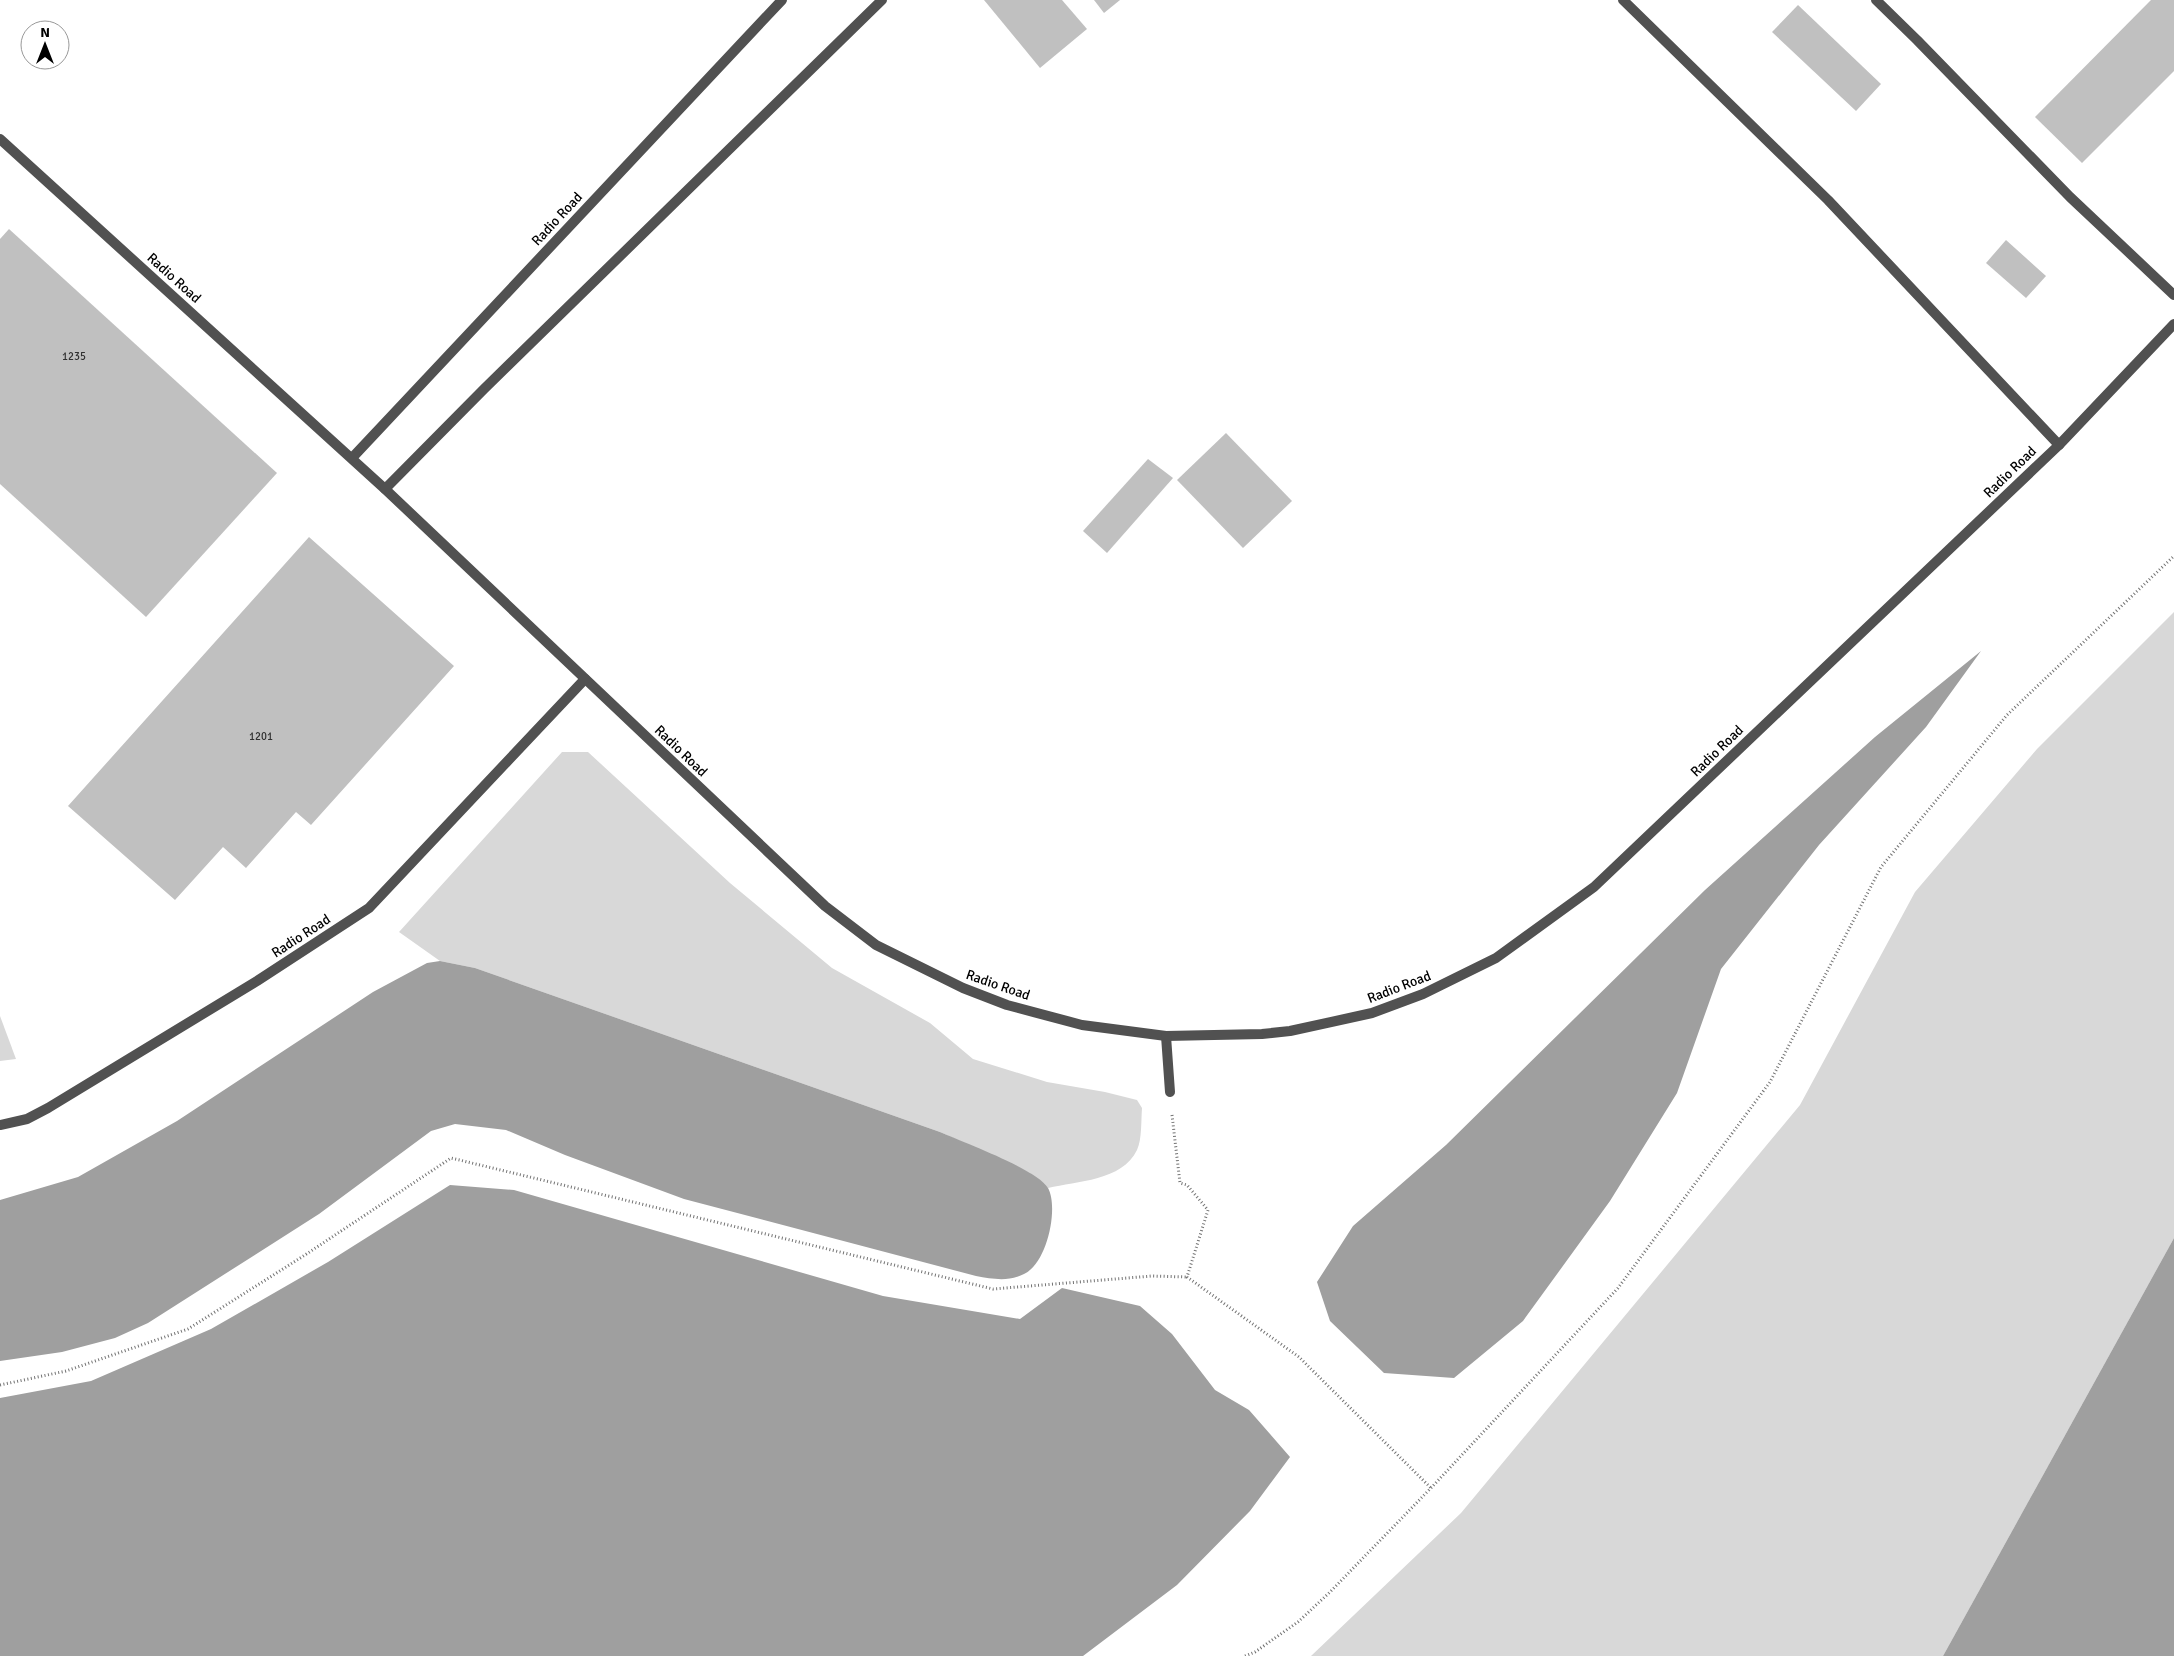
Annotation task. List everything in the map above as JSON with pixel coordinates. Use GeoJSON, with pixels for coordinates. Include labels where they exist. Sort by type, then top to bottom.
{"type":"FeatureCollection","features":[{"type":"Feature","properties":{"kind":"street","name":"Radio Road"},"geometry":{"type":"LineString","coordinates":[[352,458],[782,0]]}},
{"type":"Feature","properties":{"kind":"street"},"geometry":{"type":"LineString","coordinates":[[385,489],[484,389],[882,0]]}},
{"type":"Feature","properties":{"kind":"street"},"geometry":{"type":"LineString","coordinates":[[1623,0],[1828,200],[2059,445]]}},
{"type":"Feature","properties":{"kind":"street"},"geometry":{"type":"LineString","coordinates":[[1876,0],[2070,197],[2174,295]]}},
{"type":"Feature","properties":{"kind":"street","name":"Radio Road"},"geometry":{"type":"LineString","coordinates":[[0,139],[352,458],[824,906],[876,945],[962,988],[1007,1005],[1082,1025],[1166,1036],[1239,1035],[1290,1031],[1372,1013],[1423,994],[1496,958],[1594,887],[2059,445],[2174,324]]}},
{"type":"Feature","properties":{"kind":"street","name":"Radio Road"},"geometry":{"type":"LineString","coordinates":[[0,1125],[27,1119],[48,1108],[257,981],[369,908],[585,679]]}},
{"type":"Feature","properties":{"kind":"street"},"geometry":{"type":"LineString","coordinates":[[1166,1036],[1170,1092]]}},
{"type":"Feature","properties":{"kind":"path"},"geometry":{"type":"LineString","coordinates":[[1245,1656],[1262,1647],[1305,1616],[1330,1592],[1431,1488],[1618,1288],[1770,1082],[1881,868],[2007,715],[2174,556]]}},
{"type":"Feature","properties":{"kind":"path"},"geometry":{"type":"LineString","coordinates":[[1170,1092],[1180,1182],[1187,1185],[1208,1210],[1187,1277]]}},
{"type":"Feature","properties":{"kind":"path"},"geometry":{"type":"LineString","coordinates":[[0,1385],[66,1371],[188,1329],[305,1255],[451,1158],[993,1289],[1152,1276],[1187,1277],[1299,1357],[1431,1488]]}},
{"type":"Feature","properties":{"kind":"shaded area"},"geometry":{"type":"Polygon","coordinates":[[[2174,612],[2174,1238],[1943,1656],[1311,1656],[1461,1513],[1800,1105],[1915,892],[2037,749],[2174,612]]]}},
{"type":"Feature","properties":{"kind":"shaded area"},"geometry":{"type":"Polygon","coordinates":[[[1981,651],[1926,727],[1819,845],[1721,969],[1677,1093],[1610,1201],[1523,1321],[1454,1378],[1384,1373],[1330,1321],[1317,1282],[1353,1226],[1446,1145],[1705,890],[1875,737],[1981,651]]]}},
{"type":"Feature","properties":{"kind":"shaded area"},"geometry":{"type":"Polygon","coordinates":[[[562,752],[588,752],[730,883],[832,968],[930,1023],[973,1059],[1047,1082],[1105,1092],[1137,1100],[1142,1108],[1141,1135],[1139,1146],[1130,1160],[1110,1174],[1048,1188],[1030,1173],[940,1132],[475,968],[440,961],[399,932],[562,752]]]}},
{"type":"Feature","properties":{"kind":"shaded area"},"geometry":{"type":"Polygon","coordinates":[[[440,961],[475,968],[940,1132],[1015,1165],[1030,1173],[1048,1188],[1052,1208],[1049,1235],[1045,1248],[1032,1268],[1018,1277],[1000,1279],[976,1276],[684,1199],[565,1155],[506,1130],[455,1124],[431,1131],[319,1214],[148,1323],[115,1338],[62,1352],[0,1361],[0,1200],[78,1177],[177,1121],[373,992],[427,963],[440,961]]]}},
{"type":"Feature","properties":{"kind":"shaded area"},"geometry":{"type":"Polygon","coordinates":[[[0,1016],[16,1059],[0,1061],[0,1016]]]}},
{"type":"Feature","properties":{"kind":"shaded area"},"geometry":{"type":"Polygon","coordinates":[[[450,1185],[514,1190],[883,1296],[1020,1319],[1062,1288],[1140,1306],[1172,1334],[1215,1390],[1249,1410],[1290,1457],[1250,1511],[1177,1585],[1083,1656],[0,1656],[0,1398],[91,1381],[211,1329],[328,1262],[450,1185]]]}},
{"type":"Feature","properties":{"kind":"shaded area"},"geometry":{"type":"Polygon","coordinates":[[[2174,1238],[2174,1656],[1943,1656],[2174,1238]]]}},
{"type":"Feature","properties":{"kind":"building"},"geometry":{"type":"Polygon","coordinates":[[[984,0],[1062,0],[1087,29],[1040,68],[984,0]]]}},
{"type":"Feature","properties":{"kind":"building"},"geometry":{"type":"Polygon","coordinates":[[[1094,0],[1120,0],[1104,13],[1094,0]]]}},
{"type":"Feature","properties":{"kind":"building"},"geometry":{"type":"Polygon","coordinates":[[[2151,0],[2174,0],[2174,71],[2082,163],[2035,117],[2151,0]]]}},
{"type":"Feature","properties":{"kind":"building"},"geometry":{"type":"Polygon","coordinates":[[[1798,5],[1881,84],[1856,111],[1772,32],[1798,5]]]}},
{"type":"Feature","properties":{"kind":"building"},"geometry":{"type":"Polygon","coordinates":[[[9,229],[277,473],[146,617],[0,484],[0,239],[9,229]]]}},
{"type":"Feature","properties":{"kind":"building"},"geometry":{"type":"Polygon","coordinates":[[[2006,240],[2046,276],[2026,298],[1986,263],[2006,240]]]}},
{"type":"Feature","properties":{"kind":"building"},"geometry":{"type":"Polygon","coordinates":[[[1226,433],[1292,501],[1243,548],[1177,480],[1226,433]]]}},
{"type":"Feature","properties":{"kind":"building"},"geometry":{"type":"Polygon","coordinates":[[[1148,459],[1173,478],[1107,553],[1083,531],[1148,459]]]}},
{"type":"Feature","properties":{"kind":"building"},"geometry":{"type":"Polygon","coordinates":[[[309,537],[454,666],[311,825],[296,812],[246,868],[223,847],[175,900],[68,806],[309,537]]]}}]}
